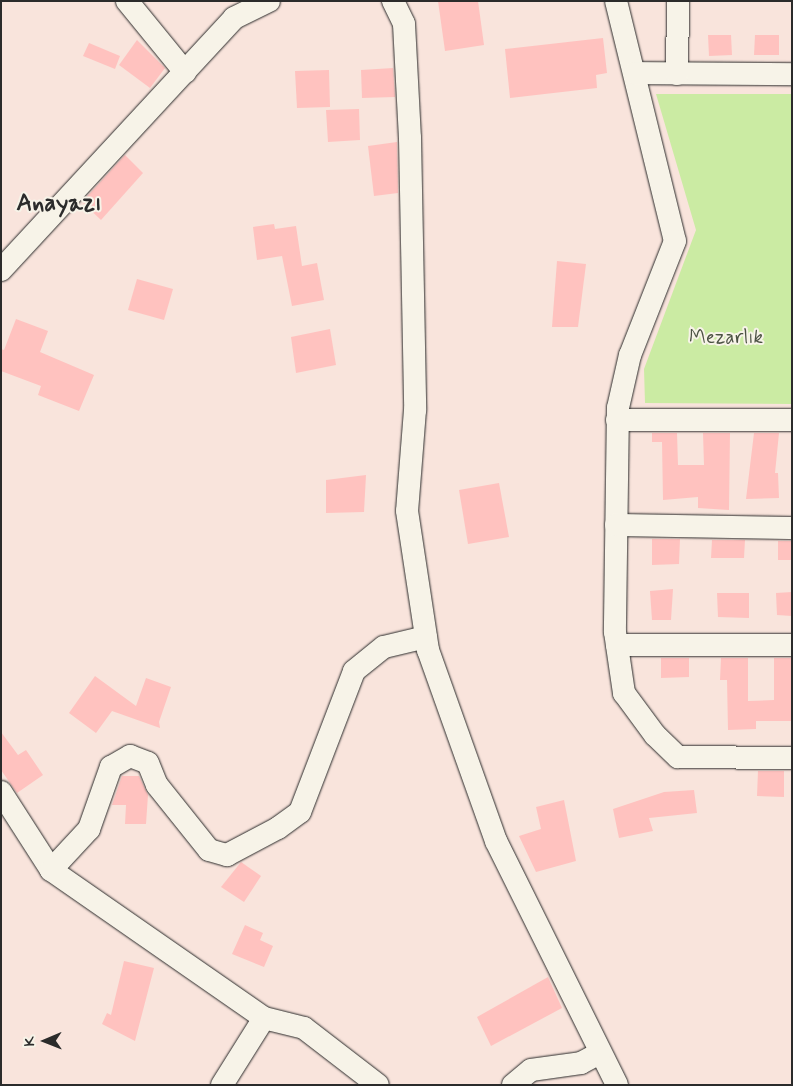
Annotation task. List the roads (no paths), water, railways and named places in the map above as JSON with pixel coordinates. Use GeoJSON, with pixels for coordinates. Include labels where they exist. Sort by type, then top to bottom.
{"type":"FeatureCollection","features":[{"type":"Feature","properties":{"kind":"street"},"geometry":{"type":"LineString","coordinates":[[126,1],[185,72]]}},
{"type":"Feature","properties":{"kind":"street"},"geometry":{"type":"LineString","coordinates":[[1,270],[234,18],[269,1]]}},
{"type":"Feature","properties":{"kind":"street"},"geometry":{"type":"LineString","coordinates":[[393,1],[404,24],[410,138],[415,410],[407,511],[426,637],[496,841],[617,1085]]}},
{"type":"Feature","properties":{"kind":"street"},"geometry":{"type":"LineString","coordinates":[[616,1],[675,241],[630,355],[617,420],[617,645],[624,693],[655,735],[678,757],[792,758]]}},
{"type":"Feature","properties":{"kind":"street"},"geometry":{"type":"LineString","coordinates":[[677,74],[678,1]]}},
{"type":"Feature","properties":{"kind":"street"},"geometry":{"type":"LineString","coordinates":[[635,74],[792,74]]}},
{"type":"Feature","properties":{"kind":"street"},"geometry":{"type":"LineString","coordinates":[[617,420],[792,420]]}},
{"type":"Feature","properties":{"kind":"street"},"geometry":{"type":"LineString","coordinates":[[616,525],[792,528]]}},
{"type":"Feature","properties":{"kind":"street"},"geometry":{"type":"LineString","coordinates":[[51,870],[89,829],[111,767],[130,756],[148,763],[157,785],[209,850],[227,855],[278,828],[300,812],[354,671],[384,646],[426,637]]}},
{"type":"Feature","properties":{"kind":"street"},"geometry":{"type":"LineString","coordinates":[[617,645],[792,645]]}},
{"type":"Feature","properties":{"kind":"street"},"geometry":{"type":"LineString","coordinates":[[1,792],[51,870],[264,1018],[304,1028],[378,1085]]}},
{"type":"Feature","properties":{"kind":"street"},"geometry":{"type":"LineString","coordinates":[[222,1085],[264,1018]]}},
{"type":"Feature","properties":{"kind":"street"},"geometry":{"type":"LineString","coordinates":[[513,1085],[531,1070],[581,1063],[600,1053]]}},
{"type":"Feature","properties":{"kind":"district","name":"Anayazı"},"geometry":{"type":"Point","coordinates":[59,204]}},
{"type":"Feature","properties":{"kind":"park label","name":"Mezarlık"},"geometry":{"type":"Point","coordinates":[726,338]}}]}
